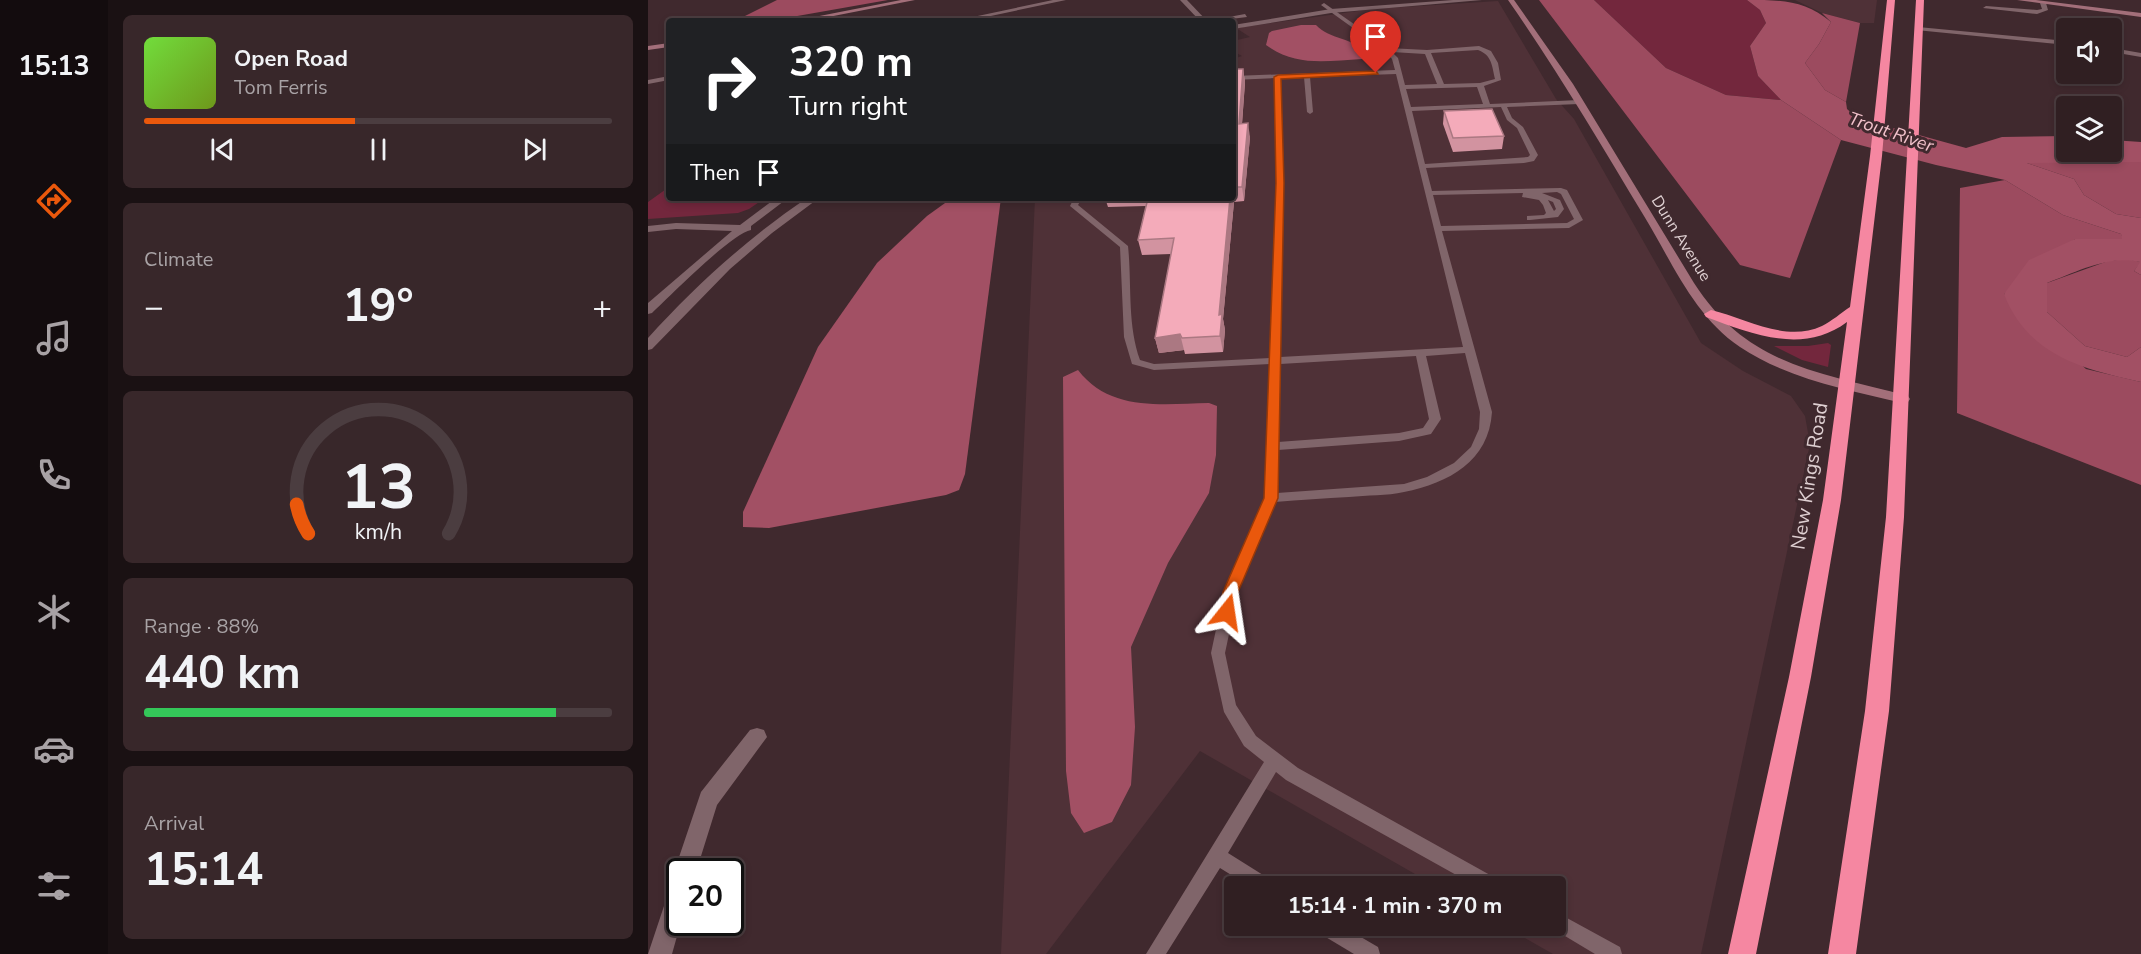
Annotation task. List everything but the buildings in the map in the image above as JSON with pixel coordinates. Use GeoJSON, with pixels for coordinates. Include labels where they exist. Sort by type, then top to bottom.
{"type":"FeatureCollection","features":[{"type":"Feature","properties":{"kind":"highway","name":"New Kings Road"},"geometry":{"type":"LineString","coordinates":[[1742,954],[1806,641],[1832,500],[1876,156],[1891,0]]}},
{"type":"Feature","properties":{"kind":"highway"},"geometry":{"type":"LineString","coordinates":[[1842,954],[1877,711],[1895,517],[1903,399],[1911,167],[1920,0]]}},
{"type":"Feature","properties":{"kind":"highway"},"geometry":{"type":"LineString","coordinates":[[1711,314],[1760,331],[1804,336],[1825,330],[1857,309]]}},
{"type":"Feature","properties":{"kind":"main road"},"geometry":{"type":"LineString","coordinates":[[813,18],[912,0]]}},
{"type":"Feature","properties":{"kind":"main road","name":"Dunn Avenue"},"geometry":{"type":"LineString","coordinates":[[1511,0],[1579,102],[1711,314],[1726,331],[1773,360],[1799,371],[1903,399]]}},
{"type":"Feature","properties":{"kind":"main road"},"geometry":{"type":"LineString","coordinates":[[2020,0],[2063,3],[2141,15]]}},
{"type":"Feature","properties":{"kind":"main road"},"geometry":{"type":"LineString","coordinates":[[648,48],[666,45]]}},
{"type":"Feature","properties":{"kind":"street"},"geometry":{"type":"LineString","coordinates":[[972,18],[1063,0]]}},
{"type":"Feature","properties":{"kind":"street"},"geometry":{"type":"LineString","coordinates":[[1183,0],[1201,18]]}},
{"type":"Feature","properties":{"kind":"street"},"geometry":{"type":"LineString","coordinates":[[1292,9],[1370,0]]}},
{"type":"Feature","properties":{"kind":"street"},"geometry":{"type":"LineString","coordinates":[[1236,27],[1331,11],[1479,0]]}},
{"type":"Feature","properties":{"kind":"street"},"geometry":{"type":"LineString","coordinates":[[1234,18],[1251,15]]}},
{"type":"Feature","properties":{"kind":"street"},"geometry":{"type":"LineString","coordinates":[[648,82],[666,79]]}},
{"type":"Feature","properties":{"kind":"street"},"geometry":{"type":"LineString","coordinates":[[648,310],[674,284],[779,201]]}},
{"type":"Feature","properties":{"kind":"street"},"geometry":{"type":"LineString","coordinates":[[648,346],[707,284],[769,231],[810,201]]}},
{"type":"Feature","properties":{"kind":"street"},"geometry":{"type":"LineString","coordinates":[[648,229],[676,226],[769,231]]}},
{"type":"Feature","properties":{"kind":"street"},"geometry":{"type":"LineString","coordinates":[[689,858],[708,799],[757,737]]}},
{"type":"Feature","properties":{"kind":"street"},"geometry":{"type":"LineString","coordinates":[[660,954],[666,935]]}},
{"type":"Feature","properties":{"kind":"lane"},"geometry":{"type":"LineString","coordinates":[[1986,8],[2037,12],[2045,10],[2043,3]]}},
{"type":"Feature","properties":{"kind":"lane"},"geometry":{"type":"LineString","coordinates":[[1271,498],[1404,488],[1431,480],[1458,466],[1476,449],[1485,429],[1486,412],[1437,229],[1395,58],[1374,38],[1354,28],[1324,5]]}},
{"type":"Feature","properties":{"kind":"lane"},"geometry":{"type":"LineString","coordinates":[[1918,29],[2056,42]]}},
{"type":"Feature","properties":{"kind":"lane"},"geometry":{"type":"LineString","coordinates":[[1388,50],[1427,52],[1479,48],[1489,52],[1498,76],[1498,80],[1480,85],[1403,87]]}},
{"type":"Feature","properties":{"kind":"lane"},"geometry":{"type":"LineString","coordinates":[[1427,52],[1441,85]]}},
{"type":"Feature","properties":{"kind":"lane"},"geometry":{"type":"LineString","coordinates":[[2122,52],[2141,55]]}},
{"type":"Feature","properties":{"kind":"lane"},"geometry":{"type":"LineString","coordinates":[[1236,78],[1399,72]]}},
{"type":"Feature","properties":{"kind":"lane"},"geometry":{"type":"LineString","coordinates":[[1307,76],[1310,112]]}},
{"type":"Feature","properties":{"kind":"lane"},"geometry":{"type":"LineString","coordinates":[[1278,77],[1280,183],[1271,498],[1231,592],[1218,653],[1229,707],[1250,741],[1292,774],[1475,876]]}},
{"type":"Feature","properties":{"kind":"lane"},"geometry":{"type":"LineString","coordinates":[[1480,85],[1487,106]]}},
{"type":"Feature","properties":{"kind":"lane"},"geometry":{"type":"LineString","coordinates":[[1408,109],[1579,102]]}},
{"type":"Feature","properties":{"kind":"lane"},"geometry":{"type":"LineString","coordinates":[[1422,166],[1531,159],[1534,155],[1520,127],[1509,119],[1503,105]]}},
{"type":"Feature","properties":{"kind":"lane"},"geometry":{"type":"LineString","coordinates":[[1429,193],[1558,190],[1564,192],[1579,220],[1569,225],[1437,229]]}},
{"type":"Feature","properties":{"kind":"lane"},"geometry":{"type":"LineString","coordinates":[[1461,192],[1470,197],[1534,195],[1546,200],[1551,213],[1546,217],[1482,220],[1475,228]]}},
{"type":"Feature","properties":{"kind":"lane"},"geometry":{"type":"LineString","coordinates":[[1076,201],[1074,206],[1124,246],[1128,271],[1129,348],[1136,362],[1154,367],[1470,350]]}},
{"type":"Feature","properties":{"kind":"lane"},"geometry":{"type":"LineString","coordinates":[[1271,447],[1399,437],[1426,431],[1435,419],[1420,353]]}},
{"type":"Feature","properties":{"kind":"lane"},"geometry":{"type":"LineString","coordinates":[[1155,954],[1274,760]]}},
{"type":"Feature","properties":{"kind":"lane"},"geometry":{"type":"LineString","coordinates":[[1217,856],[1249,876]]}},
{"type":"Feature","properties":{"kind":"lane"},"geometry":{"type":"LineString","coordinates":[[1566,928],[1598,949],[1613,954]]}},
{"type":"Feature","properties":{"kind":"lane"},"geometry":{"type":"LineString","coordinates":[[1342,936],[1371,954]]}},
{"type":"Feature","properties":{"kind":"shaded area"},"geometry":{"type":"Polygon","coordinates":[[[777,0],[888,0],[786,18],[741,18],[777,0]]]}},
{"type":"Feature","properties":{"kind":"shaded area"},"geometry":{"type":"Polygon","coordinates":[[[1539,0],[1594,0],[1666,68],[1726,95],[1781,100],[1841,140],[1790,278],[1740,265],[1539,0]]]}},
{"type":"Feature","properties":{"kind":"shaded area"},"geometry":{"type":"Polygon","coordinates":[[[1594,0],[1747,0],[1760,10],[1766,23],[1750,46],[1758,76],[1781,100],[1726,95],[1666,68],[1594,0]]]}},
{"type":"Feature","properties":{"kind":"shaded area"},"geometry":{"type":"Polygon","coordinates":[[[1795,0],[1877,0],[1874,23],[1860,23],[1822,13],[1795,0]]]}},
{"type":"Feature","properties":{"kind":"shaded area"},"geometry":{"type":"Polygon","coordinates":[[[1498,1],[1556,99],[1574,119],[1701,343],[1743,371],[1791,396],[1805,416],[1810,444],[1701,954],[1553,954],[1522,936],[1566,936],[1566,876],[1419,876],[1200,751],[1046,954],[1001,954],[1035,201],[1236,201],[1236,58],[1242,56],[1236,53],[1236,40],[1250,37],[1236,28],[1373,9],[1498,1]]]}},
{"type":"Feature","properties":{"kind":"shaded area"},"geometry":{"type":"Polygon","coordinates":[[[1822,13],[1860,23],[1846,102],[1825,90],[1805,63],[1831,22],[1822,13]]]}},
{"type":"Feature","properties":{"kind":"shaded area"},"geometry":{"type":"Polygon","coordinates":[[[2024,162],[2141,162],[2141,218],[2116,214],[2084,195],[2074,179],[2024,162]]]}},
{"type":"Feature","properties":{"kind":"shaded area"},"geometry":{"type":"Polygon","coordinates":[[[2005,180],[2063,215],[2121,234],[2123,239],[2075,239],[2004,294],[2086,369],[2141,382],[2141,485],[1957,413],[1960,188],[2005,180]]]}},
{"type":"Feature","properties":{"kind":"shaded area"},"geometry":{"type":"Polygon","coordinates":[[[666,189],[666,201],[761,201],[738,213],[648,219],[648,202],[666,189]]]}},
{"type":"Feature","properties":{"kind":"shaded area"},"geometry":{"type":"Polygon","coordinates":[[[2127,259],[2141,262],[2134,271],[2141,275],[2141,347],[2127,357],[2085,346],[2047,312],[2047,283],[2108,261],[2127,259]]]}},
{"type":"Feature","properties":{"kind":"shaded area"},"geometry":{"type":"Polygon","coordinates":[[[1828,343],[1831,345],[1828,367],[1802,360],[1774,346],[1808,346],[1828,343]]]}},
{"type":"Feature","properties":{"kind":"water","name":"Trout River"},"geometry":{"type":"Polygon","coordinates":[[[1747,0],[1771,0],[1802,5],[1831,22],[1805,63],[1825,90],[1846,102],[1847,109],[1857,118],[1966,148],[2002,137],[2056,136],[2056,162],[2122,162],[2122,141],[2141,142],[2141,162],[2027,163],[2074,179],[2084,195],[2116,214],[2141,218],[2141,275],[2134,271],[2140,262],[2116,261],[2093,266],[2047,283],[2047,312],[2085,346],[2127,357],[2141,347],[2141,382],[2078,365],[2043,346],[2027,332],[2014,315],[2004,294],[2029,260],[2075,239],[2122,239],[2121,234],[2063,215],[2005,180],[1841,140],[1781,100],[1758,76],[1750,46],[1766,23],[1760,10],[1747,0]]]}},
{"type":"Feature","properties":{"kind":"water"},"geometry":{"type":"Polygon","coordinates":[[[1301,25],[1316,25],[1328,34],[1357,45],[1368,56],[1362,59],[1300,60],[1277,52],[1266,45],[1269,33],[1272,31],[1301,25]]]}},
{"type":"Feature","properties":{"kind":"water"},"geometry":{"type":"Polygon","coordinates":[[[948,201],[1001,201],[965,474],[959,490],[946,495],[769,528],[743,527],[743,512],[818,347],[877,263],[927,216],[948,201]]]}},
{"type":"Feature","properties":{"kind":"water"},"geometry":{"type":"Polygon","coordinates":[[[1078,370],[1091,384],[1121,399],[1138,403],[1209,403],[1217,406],[1216,455],[1209,493],[1168,563],[1131,647],[1135,727],[1131,785],[1112,822],[1084,833],[1071,813],[1066,771],[1063,377],[1078,370]]]}},
{"type":"Feature","properties":{"kind":"route"},"geometry":{"type":"LineString","coordinates":[[1227,612],[1231,592],[1271,498],[1280,183],[1278,77],[1376,73]]}}]}
